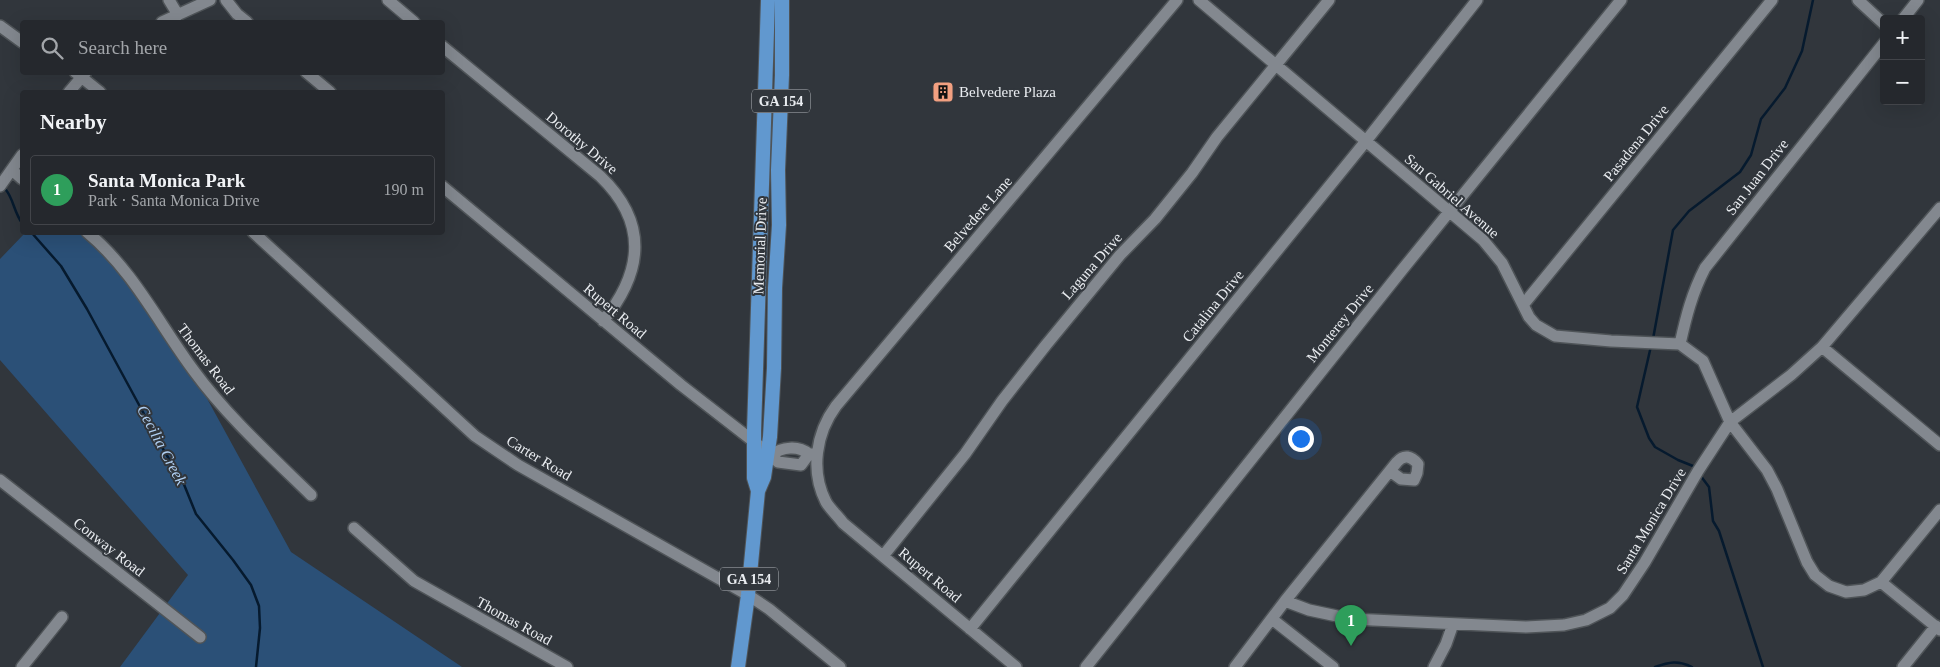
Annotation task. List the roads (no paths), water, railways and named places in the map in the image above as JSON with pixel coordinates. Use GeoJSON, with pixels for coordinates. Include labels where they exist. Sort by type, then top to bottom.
{"type":"FeatureCollection","features":[{"type":"Feature","properties":{"kind":"main road","name":"Memorial Drive"},"geometry":{"type":"LineString","coordinates":[[758,491],[754,478],[758,285],[768,0]]}},
{"type":"Feature","properties":{"kind":"main road","name":"Memorial Drive"},"geometry":{"type":"LineString","coordinates":[[738,667],[748,595],[758,491],[764,477],[769,454],[779,225],[778,170],[783,44],[782,0]]}},
{"type":"Feature","properties":{"kind":"street"},"geometry":{"type":"LineString","coordinates":[[169,0],[178,15]]}},
{"type":"Feature","properties":{"kind":"street"},"geometry":{"type":"LineString","coordinates":[[167,20],[210,0]]}},
{"type":"Feature","properties":{"kind":"street"},"geometry":{"type":"LineString","coordinates":[[226,0],[244,20]]}},
{"type":"Feature","properties":{"kind":"street"},"geometry":{"type":"LineString","coordinates":[[388,0],[412,20]]}},
{"type":"Feature","properties":{"kind":"street","name":"Belvedere Lane"},"geometry":{"type":"LineString","coordinates":[[813,454],[822,430],[836,406],[1177,0]]}},
{"type":"Feature","properties":{"kind":"street","name":"San Gabriel Avenue"},"geometry":{"type":"LineString","coordinates":[[1199,0],[1483,240],[1502,264],[1529,317],[1536,325],[1555,336],[1680,344]]}},
{"type":"Feature","properties":{"kind":"street","name":"Laguna Drive"},"geometry":{"type":"LineString","coordinates":[[883,556],[964,454],[1046,345],[1120,255],[1156,218],[1217,137],[1329,0]]}},
{"type":"Feature","properties":{"kind":"street","name":"Catalina Drive"},"geometry":{"type":"LineString","coordinates":[[970,629],[1366,141],[1477,0]]}},
{"type":"Feature","properties":{"kind":"street","name":"Monterey Drive"},"geometry":{"type":"LineString","coordinates":[[1086,667],[1621,0]]}},
{"type":"Feature","properties":{"kind":"street","name":"Pasadena Drive"},"geometry":{"type":"LineString","coordinates":[[1523,305],[1772,0]]}},
{"type":"Feature","properties":{"kind":"street"},"geometry":{"type":"LineString","coordinates":[[1858,0],[1880,20]]}},
{"type":"Feature","properties":{"kind":"street"},"geometry":{"type":"LineString","coordinates":[[1906,15],[1918,0]]}},
{"type":"Feature","properties":{"kind":"street"},"geometry":{"type":"LineString","coordinates":[[0,26],[20,41]]}},
{"type":"Feature","properties":{"kind":"street","name":"San Juan Drive"},"geometry":{"type":"LineString","coordinates":[[1680,344],[1687,309],[1694,289],[1705,268],[1880,47]]}},
{"type":"Feature","properties":{"kind":"street","name":"Dorothy Drive"},"geometry":{"type":"LineString","coordinates":[[445,48],[600,176],[614,189],[624,203],[636,242],[634,262],[628,283],[616,305],[603,321]]}},
{"type":"Feature","properties":{"kind":"street"},"geometry":{"type":"LineString","coordinates":[[71,90],[80,75]]}},
{"type":"Feature","properties":{"kind":"street"},"geometry":{"type":"LineString","coordinates":[[82,75],[98,90]]}},
{"type":"Feature","properties":{"kind":"street"},"geometry":{"type":"LineString","coordinates":[[310,75],[328,90]]}},
{"type":"Feature","properties":{"kind":"street"},"geometry":{"type":"LineString","coordinates":[[0,186],[20,158]]}},
{"type":"Feature","properties":{"kind":"street"},"geometry":{"type":"LineString","coordinates":[[12,170],[20,177]]}},
{"type":"Feature","properties":{"kind":"street","name":"Rupert Road"},"geometry":{"type":"LineString","coordinates":[[445,189],[603,321],[778,462],[801,464],[813,454],[818,482],[826,503],[843,523],[1016,667]]}},
{"type":"Feature","properties":{"kind":"street","name":"Santa Monica Drive"},"geometry":{"type":"LineString","coordinates":[[1285,601],[1309,610],[1351,618],[1526,627],[1564,625],[1586,620],[1610,608],[1623,595],[1645,562],[1697,472],[1730,422],[1791,375],[1822,347],[1940,208]]}},
{"type":"Feature","properties":{"kind":"street","name":"Thomas Road"},"geometry":{"type":"LineString","coordinates":[[90,235],[122,266],[194,371],[221,405],[311,495]]}},
{"type":"Feature","properties":{"kind":"street","name":"Carter Road"},"geometry":{"type":"LineString","coordinates":[[256,235],[475,436],[518,465],[748,595],[769,609],[840,667]]}},
{"type":"Feature","properties":{"kind":"street"},"geometry":{"type":"LineString","coordinates":[[1680,344],[1703,361],[1730,422],[1767,470],[1777,488],[1807,562],[1815,575],[1829,586],[1846,592],[1864,590],[1881,582],[1940,510]]}},
{"type":"Feature","properties":{"kind":"street"},"geometry":{"type":"LineString","coordinates":[[1822,347],[1940,445]]}},
{"type":"Feature","properties":{"kind":"street"},"geometry":{"type":"LineString","coordinates":[[1235,667],[1285,601],[1390,471]]}},
{"type":"Feature","properties":{"kind":"street","name":"Conway Road"},"geometry":{"type":"LineString","coordinates":[[0,480],[200,637]]}},
{"type":"Feature","properties":{"kind":"street","name":"Thomas Road"},"geometry":{"type":"LineString","coordinates":[[354,528],[414,581],[567,667]]}},
{"type":"Feature","properties":{"kind":"street"},"geometry":{"type":"LineString","coordinates":[[1881,582],[1938,628],[1903,667]]}},
{"type":"Feature","properties":{"kind":"street"},"geometry":{"type":"LineString","coordinates":[[22,667],[62,617]]}},
{"type":"Feature","properties":{"kind":"street"},"geometry":{"type":"LineString","coordinates":[[1272,619],[1333,667]]}},
{"type":"Feature","properties":{"kind":"street"},"geometry":{"type":"LineString","coordinates":[[1434,667],[1446,644],[1453,624]]}},
{"type":"Feature","properties":{"kind":"waterway"},"geometry":{"type":"LineString","coordinates":[[1653,339],[1673,230],[1689,211],[1740,172],[1751,155],[1761,119],[1785,88],[1802,51],[1813,0]]}},
{"type":"Feature","properties":{"kind":"waterway","name":"Cecilia Creek"},"geometry":{"type":"LineString","coordinates":[[6,190],[20,219]]}},
{"type":"Feature","properties":{"kind":"waterway","name":"Cecilia Creek"},"geometry":{"type":"LineString","coordinates":[[34,235],[61,266],[87,309],[183,482],[196,514],[251,585],[259,606],[260,628],[256,667]]}},
{"type":"Feature","properties":{"kind":"waterway"},"geometry":{"type":"LineString","coordinates":[[1651,346],[1637,407],[1649,438],[1655,447],[1693,466],[1695,469]]}},
{"type":"Feature","properties":{"kind":"waterway"},"geometry":{"type":"LineString","coordinates":[[1700,475],[1709,487],[1713,521],[1719,531],[1763,667]]}},
{"type":"Feature","properties":{"kind":"waterway"},"geometry":{"type":"LineString","coordinates":[[1655,667],[1674,662],[1692,667]]}},
{"type":"Feature","properties":{"kind":"place","name":"Belvedere Plaza"},"geometry":{"type":"Point","coordinates":[943,92]}},
{"type":"Feature","properties":{"kind":"place","name":"Santa Monica Park"},"geometry":{"type":"Point","coordinates":[1351,646]}}]}
